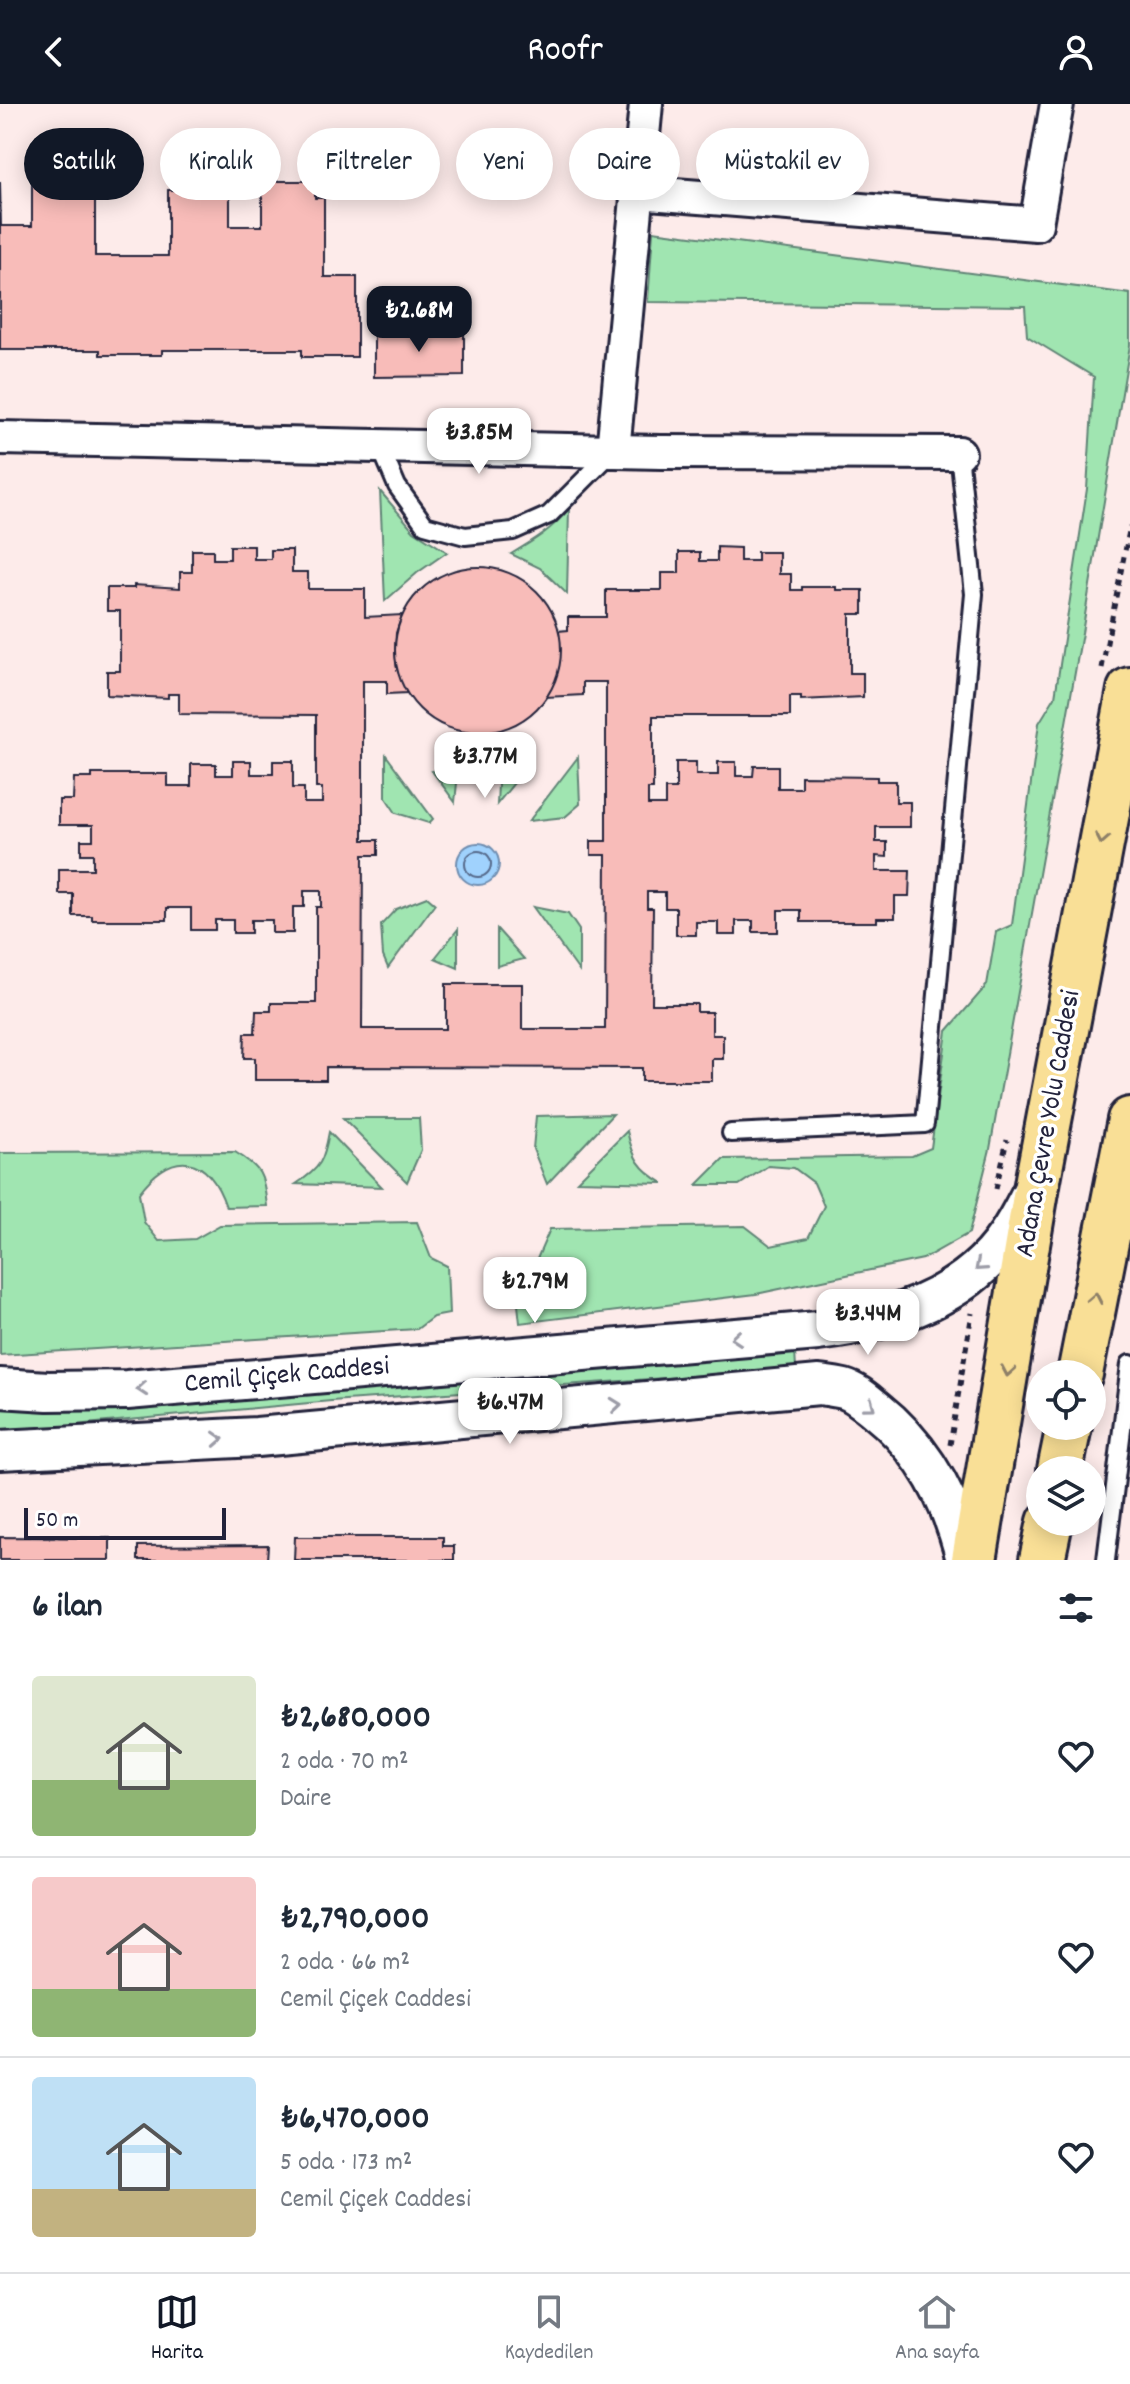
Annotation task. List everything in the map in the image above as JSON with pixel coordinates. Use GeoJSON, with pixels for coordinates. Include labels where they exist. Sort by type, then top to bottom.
{"type":"FeatureCollection","features":[{"type":"Feature","properties":{"kind":"highway","name":"Adana Çevre Yolu Caddesi"},"geometry":{"type":"LineString","coordinates":[[974,1560],[1038,1179],[1130,690]]}},
{"type":"Feature","properties":{"kind":"highway"},"geometry":{"type":"LineString","coordinates":[[1083,1360],[1130,1120]]}},
{"type":"Feature","properties":{"kind":"highway"},"geometry":{"type":"LineString","coordinates":[[1042,1560],[1047,1536]]}},
{"type":"Feature","properties":{"kind":"street"},"geometry":{"type":"LineString","coordinates":[[644,128],[646,104]]}},
{"type":"Feature","properties":{"kind":"street"},"geometry":{"type":"LineString","coordinates":[[680,195],[1036,224],[1057,104]]}},
{"type":"Feature","properties":{"kind":"street"},"geometry":{"type":"LineString","coordinates":[[613,451],[636,200]]}},
{"type":"Feature","properties":{"kind":"street"},"geometry":{"type":"LineString","coordinates":[[0,438],[613,451],[959,453]]}},
{"type":"Feature","properties":{"kind":"street","name":"Cemil Çiçek Caddesi"},"geometry":{"type":"LineString","coordinates":[[0,1388],[127,1390],[818,1331],[876,1322],[936,1298],[980,1267],[1007,1236],[1038,1179]]}},
{"type":"Feature","properties":{"kind":"street"},"geometry":{"type":"LineString","coordinates":[[818,1331],[831,1341],[837,1354],[835,1366],[819,1385]]}},
{"type":"Feature","properties":{"kind":"street","name":"Cemil Çiçek Caddesi"},"geometry":{"type":"LineString","coordinates":[[0,1450],[318,1433],[819,1385],[846,1389],[883,1416],[914,1447],[942,1492],[966,1560]]}},
{"type":"Feature","properties":{"kind":"lane"},"geometry":{"type":"LineString","coordinates":[[380,446],[397,486],[425,525],[465,536],[513,531],[549,515],[613,451]]}},
{"type":"Feature","properties":{"kind":"lane"},"geometry":{"type":"LineString","coordinates":[[731,1133],[925,1124],[974,594],[959,453]]}},
{"type":"Feature","properties":{"kind":"lane"},"geometry":{"type":"LineString","coordinates":[[1106,1560],[1130,1364]]}},
{"type":"Feature","properties":{"kind":"green space"},"geometry":{"type":"Polygon","coordinates":[[[653,231],[1130,294],[1130,345],[990,1149],[969,1233],[923,1259],[756,1294],[520,1323],[514,1268],[537,1259],[550,1229],[745,1226],[771,1246],[808,1238],[824,1206],[814,1183],[794,1168],[768,1166],[739,1185],[697,1185],[723,1159],[912,1156],[931,1148],[947,1031],[987,985],[996,932],[1012,925],[1039,723],[1055,697],[1087,489],[1094,377],[1027,336],[1025,306],[648,302],[653,231]]]}},
{"type":"Feature","properties":{"kind":"green space"},"geometry":{"type":"Polygon","coordinates":[[[380,491],[414,531],[447,552],[385,601],[380,491]]]}},
{"type":"Feature","properties":{"kind":"green space"},"geometry":{"type":"Polygon","coordinates":[[[569,509],[567,594],[540,568],[511,554],[549,529],[569,509]]]}},
{"type":"Feature","properties":{"kind":"green space"},"geometry":{"type":"Polygon","coordinates":[[[386,755],[433,819],[429,823],[396,813],[386,798],[386,755]]]}},
{"type":"Feature","properties":{"kind":"green space"},"geometry":{"type":"Polygon","coordinates":[[[578,757],[580,804],[565,817],[529,821],[578,757]]]}},
{"type":"Feature","properties":{"kind":"green space"},"geometry":{"type":"Polygon","coordinates":[[[459,764],[455,802],[432,771],[459,764]]]}},
{"type":"Feature","properties":{"kind":"green space"},"geometry":{"type":"Polygon","coordinates":[[[499,764],[523,772],[497,804],[499,764]]]}},
{"type":"Feature","properties":{"kind":"green space"},"geometry":{"type":"Polygon","coordinates":[[[427,897],[435,904],[388,968],[383,956],[381,925],[396,909],[427,897]]]}},
{"type":"Feature","properties":{"kind":"green space"},"geometry":{"type":"Polygon","coordinates":[[[533,907],[568,914],[579,930],[579,971],[533,907]]]}},
{"type":"Feature","properties":{"kind":"green space"},"geometry":{"type":"Polygon","coordinates":[[[458,929],[458,968],[435,958],[458,929]]]}},
{"type":"Feature","properties":{"kind":"green space"},"geometry":{"type":"Polygon","coordinates":[[[497,929],[524,959],[497,966],[497,929]]]}},
{"type":"Feature","properties":{"kind":"green space"},"geometry":{"type":"Polygon","coordinates":[[[613,1114],[547,1184],[533,1149],[536,1116],[613,1114]]]}},
{"type":"Feature","properties":{"kind":"green space"},"geometry":{"type":"Polygon","coordinates":[[[343,1118],[419,1118],[421,1150],[407,1182],[343,1118]]]}},
{"type":"Feature","properties":{"kind":"green space"},"geometry":{"type":"Polygon","coordinates":[[[627,1131],[638,1162],[663,1183],[577,1181],[627,1131]]]}},
{"type":"Feature","properties":{"kind":"green space"},"geometry":{"type":"Polygon","coordinates":[[[329,1132],[382,1187],[296,1184],[320,1162],[329,1132]]]}},
{"type":"Feature","properties":{"kind":"green space"},"geometry":{"type":"Polygon","coordinates":[[[235,1152],[260,1174],[267,1206],[226,1207],[210,1176],[200,1167],[188,1163],[177,1164],[164,1169],[139,1193],[144,1222],[159,1241],[195,1239],[220,1225],[417,1222],[431,1258],[447,1266],[449,1314],[433,1317],[417,1329],[0,1355],[0,1153],[235,1152]]]}},
{"type":"Feature","properties":{"kind":"green space"},"geometry":{"type":"Polygon","coordinates":[[[795,1351],[796,1369],[331,1401],[0,1432],[0,1409],[72,1407],[795,1351]]]}},
{"type":"Feature","properties":{"kind":"water"},"geometry":{"type":"Polygon","coordinates":[[[478,843],[493,849],[499,864],[493,879],[478,885],[463,879],[457,864],[463,849],[478,843]]]}},
{"type":"Feature","properties":{"kind":"building"},"geometry":{"type":"Polygon","coordinates":[[[281,181],[297,181],[297,200],[324,200],[324,277],[357,277],[357,357],[302,357],[302,350],[162,350],[162,355],[100,355],[100,350],[0,350],[0,182],[1,226],[32,226],[32,200],[95,200],[95,256],[168,256],[168,200],[230,200],[230,226],[262,226],[262,200],[281,200],[281,181]]]}},
{"type":"Feature","properties":{"kind":"building"},"geometry":{"type":"Polygon","coordinates":[[[464,331],[464,376],[374,377],[374,332],[464,331]]]}},
{"type":"Feature","properties":{"kind":"building"},"geometry":{"type":"Polygon","coordinates":[[[230,546],[254,546],[254,559],[271,559],[271,550],[292,550],[292,572],[308,572],[308,589],[365,589],[365,617],[402,615],[396,633],[395,651],[397,669],[407,693],[387,694],[387,681],[363,681],[363,840],[378,840],[378,855],[363,855],[362,1029],[446,1029],[446,984],[522,984],[522,1029],[605,1029],[606,855],[591,855],[591,841],[606,841],[606,682],[583,682],[583,695],[546,697],[559,667],[558,631],[568,630],[568,617],[606,617],[606,590],[662,590],[662,573],[679,573],[679,552],[700,552],[700,561],[717,561],[717,547],[740,548],[740,561],[757,561],[757,552],[779,552],[779,574],[791,574],[791,590],[836,587],[836,590],[863,590],[863,614],[850,614],[850,673],[863,673],[863,697],[801,700],[801,696],[790,696],[790,716],[653,716],[653,789],[648,789],[648,805],[665,805],[665,789],[676,789],[676,762],[696,762],[696,775],[718,775],[718,762],[736,762],[736,776],[753,776],[754,766],[778,766],[778,788],[801,788],[801,776],[877,777],[877,781],[896,781],[896,802],[910,802],[910,827],[876,827],[876,842],[887,842],[887,857],[876,856],[876,871],[910,871],[909,896],[895,896],[895,918],[877,918],[877,922],[801,922],[801,910],[778,910],[778,932],[753,932],[753,921],[736,921],[736,935],[718,935],[718,922],[696,922],[696,935],[676,935],[676,908],[665,908],[665,892],[647,892],[647,908],[653,908],[652,1004],[697,1004],[697,1012],[712,1012],[712,1035],[723,1035],[723,1059],[712,1059],[712,1081],[642,1081],[642,1068],[326,1067],[326,1080],[255,1080],[255,1058],[244,1058],[245,1033],[255,1033],[256,1011],[271,1011],[271,1003],[316,1003],[316,907],[321,907],[321,891],[304,891],[304,907],[293,907],[293,933],[272,933],[272,920],[251,920],[251,933],[233,933],[233,920],[215,920],[215,930],[191,930],[191,908],[167,908],[167,920],[92,920],[92,916],[73,916],[73,894],[59,894],[59,869],[93,869],[93,854],[81,854],[81,840],[93,840],[93,825],[59,825],[59,800],[73,800],[74,778],[92,778],[92,774],[168,774],[168,786],[191,786],[191,764],[216,764],[216,775],[233,775],[233,761],[251,761],[251,774],[273,774],[273,761],[293,761],[293,788],[304,788],[304,803],[322,803],[322,788],[316,788],[316,715],[179,714],[179,694],[168,694],[168,698],[107,695],[107,671],[120,671],[120,611],[107,611],[107,588],[134,588],[134,585],[180,588],[180,572],[192,572],[192,550],[213,550],[213,559],[230,559],[230,546]]]}},
{"type":"Feature","properties":{"kind":"building"},"geometry":{"type":"Polygon","coordinates":[[[478,567],[510,574],[536,592],[554,618],[561,650],[554,682],[536,708],[510,726],[478,733],[446,726],[420,708],[402,682],[395,650],[402,618],[420,592],[446,574],[478,567]]]}},
{"type":"Feature","properties":{"kind":"building"},"geometry":{"type":"Polygon","coordinates":[[[0,1537],[110,1538],[110,1560],[0,1560],[0,1537]]]}},
{"type":"Feature","properties":{"kind":"building"},"geometry":{"type":"Polygon","coordinates":[[[295,1537],[443,1537],[443,1546],[454,1546],[454,1560],[294,1560],[295,1537]]]}},
{"type":"Feature","properties":{"kind":"building"},"geometry":{"type":"Polygon","coordinates":[[[268,1545],[267,1560],[138,1560],[138,1546],[268,1545]]]}}]}
